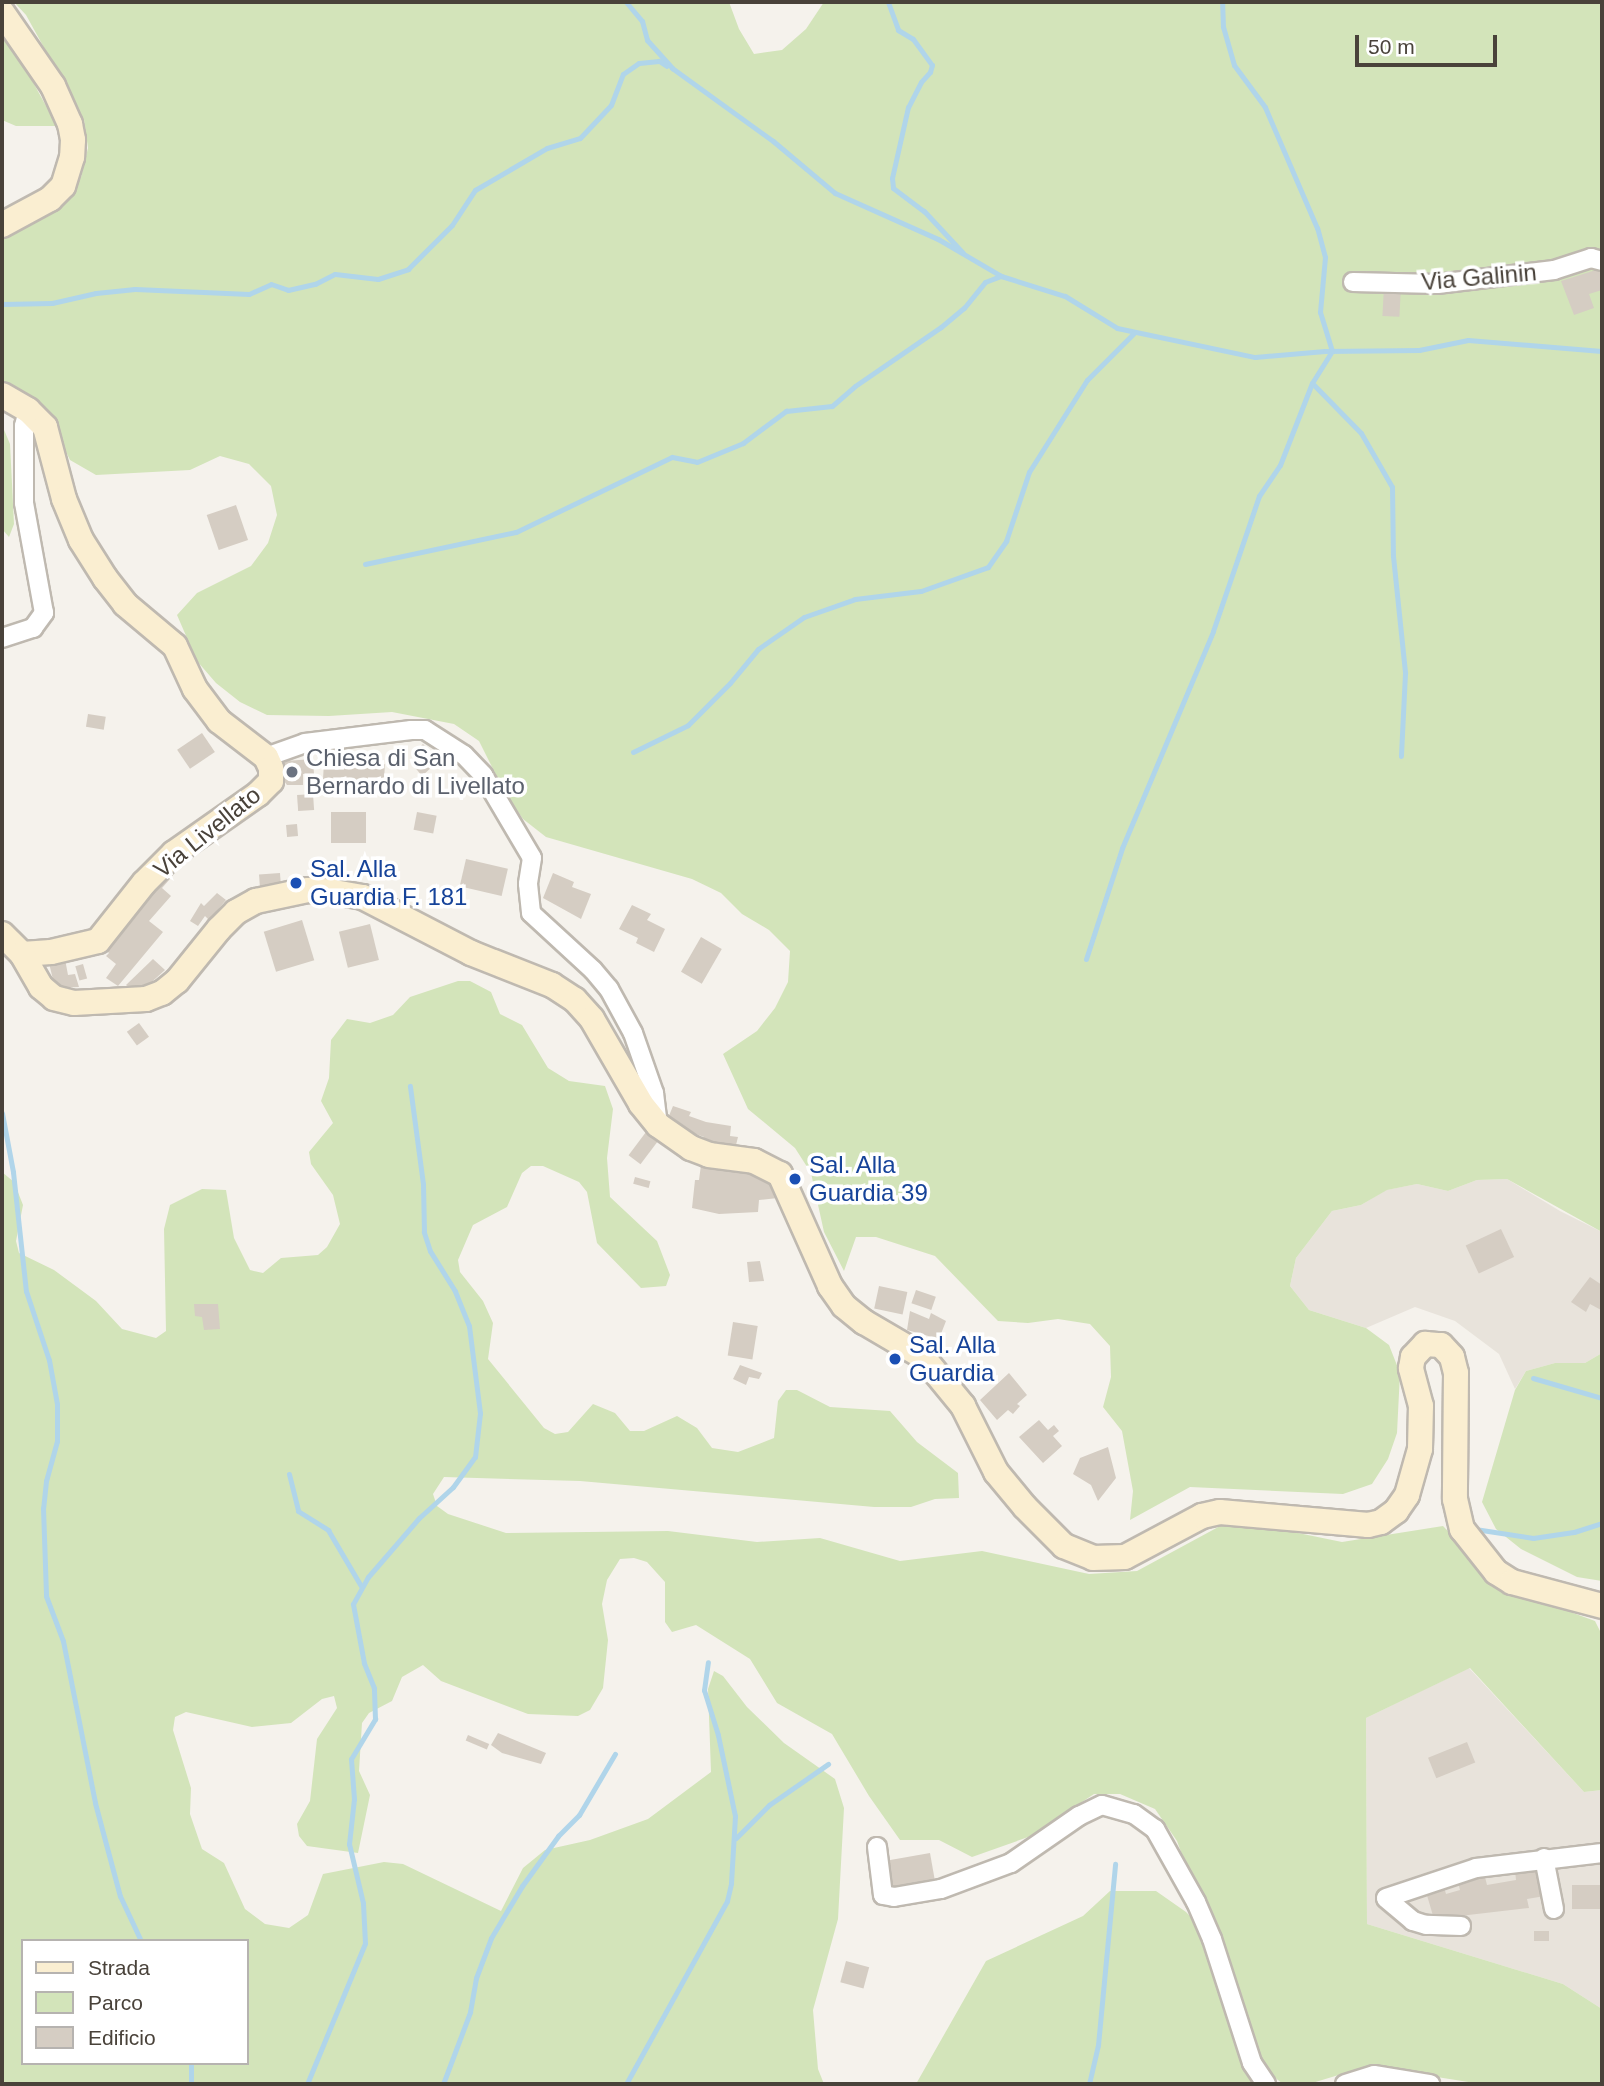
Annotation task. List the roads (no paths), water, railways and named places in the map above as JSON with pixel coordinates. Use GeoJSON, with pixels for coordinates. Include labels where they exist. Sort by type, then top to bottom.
{"type":"FeatureCollection","features":[{"type":"Feature","properties":{"kind":"main road"},"geometry":{"type":"LineString","coordinates":[[2,12],[52,86],[70,124],[73,140],[72,157],[63,186],[50,199],[2,225]]}},
{"type":"Feature","properties":{"kind":"main road","name":"Via Livellato"},"geometry":{"type":"LineString","coordinates":[[2,395],[27,410],[45,427],[64,499],[81,540],[105,578],[125,604],[175,646],[195,689],[219,721],[266,757],[271,768],[271,781],[258,794],[174,853],[144,883],[98,941],[51,952],[22,954]]}},
{"type":"Feature","properties":{"kind":"main road"},"geometry":{"type":"LineString","coordinates":[[2,934],[22,954],[46,992],[64,1001],[146,999],[162,993],[177,981],[236,912],[257,901],[308,890],[363,897],[471,953],[552,985],[575,1000],[592,1019],[640,1104],[658,1125],[691,1148],[709,1155],[754,1161],[779,1174],[830,1286],[844,1306],[864,1322],[922,1356],[962,1406],[996,1472],[1032,1516],[1064,1546],[1093,1558],[1125,1557],[1202,1516],[1220,1512],[1368,1525],[1381,1522],[1396,1511],[1407,1495],[1415,1472],[1422,1429],[1421,1406],[1411,1367],[1418,1349],[1433,1343],[1448,1350],[1455,1365],[1458,1414],[1455,1499],[1462,1529],[1496,1572],[1512,1582],[1602,1606]]}},
{"type":"Feature","properties":{"kind":"street","name":"Via Galinin"},"geometry":{"type":"LineString","coordinates":[[1353,282],[1437,284],[1553,270],[1591,258],[1602,261]]}},
{"type":"Feature","properties":{"kind":"street"},"geometry":{"type":"LineString","coordinates":[[2,638],[33,628],[44,613],[24,503],[24,426],[27,410]]}},
{"type":"Feature","properties":{"kind":"street"},"geometry":{"type":"LineString","coordinates":[[266,757],[305,743],[411,730],[425,730],[464,755],[483,775],[532,858],[528,884],[531,913],[593,970],[609,989],[633,1033],[654,1093],[658,1125]]}},
{"type":"Feature","properties":{"kind":"street"},"geometry":{"type":"LineString","coordinates":[[877,1847],[883,1895],[894,1897],[941,1889],[1011,1863],[1079,1816],[1102,1805],[1134,1814],[1155,1829],[1196,1902],[1212,1939],[1252,2063],[1266,2084]]}},
{"type":"Feature","properties":{"kind":"street"},"geometry":{"type":"LineString","coordinates":[[1461,1926],[1435,1926],[1413,1921],[1386,1898],[1476,1868],[1602,1853]]}},
{"type":"Feature","properties":{"kind":"street"},"geometry":{"type":"LineString","coordinates":[[1544,1858],[1554,1909]]}},
{"type":"Feature","properties":{"kind":"street"},"geometry":{"type":"LineString","coordinates":[[1345,2084],[1374,2075],[1430,2084]]}},
{"type":"Feature","properties":{"kind":"waterway"},"geometry":{"type":"LineString","coordinates":[[626,2],[642,21],[647,40],[672,68],[773,141],[835,193],[938,239],[1001,276],[1065,296],[1117,328],[1255,357],[1325,351],[1419,350],[1468,340],[1602,351]]}},
{"type":"Feature","properties":{"kind":"waterway"},"geometry":{"type":"LineString","coordinates":[[888,2],[898,30],[913,39],[932,65],[908,107],[892,178],[893,188],[924,211],[963,253]]}},
{"type":"Feature","properties":{"kind":"waterway"},"geometry":{"type":"LineString","coordinates":[[1086,959],[1122,848],[1213,631],[1259,496],[1280,465],[1312,383],[1332,351],[1320,312],[1325,257],[1317,228],[1265,107],[1234,65],[1223,27],[1222,2]]}},
{"type":"Feature","properties":{"kind":"waterway"},"geometry":{"type":"LineString","coordinates":[[2,304],[52,303],[96,293],[135,289],[249,294],[271,284],[288,290],[315,284],[335,274],[378,279],[408,269],[452,225],[475,190],[547,148],[580,138],[611,105],[623,74],[639,63],[659,61],[667,66]]}},
{"type":"Feature","properties":{"kind":"waterway"},"geometry":{"type":"LineString","coordinates":[[365,564],[516,532],[672,457],[697,462],[743,443],[786,411],[832,406],[855,386],[941,327],[964,308],[985,282],[1001,276]]}},
{"type":"Feature","properties":{"kind":"waterway"},"geometry":{"type":"LineString","coordinates":[[633,752],[688,725],[730,683],[758,649],[804,617],[855,599],[921,591],[988,567],[1006,541],[1029,472],[1087,380],[1134,333]]}},
{"type":"Feature","properties":{"kind":"waterway"},"geometry":{"type":"LineString","coordinates":[[1312,383],[1361,433],[1392,487],[1393,556],[1405,673],[1401,756]]}},
{"type":"Feature","properties":{"kind":"waterway"},"geometry":{"type":"LineString","coordinates":[[307,2084],[365,1943],[363,1903],[349,1844],[354,1799],[351,1759],[375,1719],[374,1688],[364,1663],[353,1604],[368,1577],[419,1518],[453,1487],[475,1457],[480,1413],[469,1326],[455,1291],[430,1251],[424,1232],[423,1184],[410,1086]]}},
{"type":"Feature","properties":{"kind":"waterway"},"geometry":{"type":"LineString","coordinates":[[2,1113],[13,1172],[26,1291],[49,1360],[57,1404],[57,1441],[46,1481],[43,1508],[46,1596],[63,1641],[95,1803],[120,1896],[140,1939]]}},
{"type":"Feature","properties":{"kind":"waterway"},"geometry":{"type":"LineString","coordinates":[[1533,1378],[1602,1398]]}},
{"type":"Feature","properties":{"kind":"waterway"},"geometry":{"type":"LineString","coordinates":[[289,1474],[298,1511],[328,1530],[361,1586]]}},
{"type":"Feature","properties":{"kind":"waterway"},"geometry":{"type":"LineString","coordinates":[[1475,1529],[1533,1538],[1574,1532],[1602,1523]]}},
{"type":"Feature","properties":{"kind":"waterway"},"geometry":{"type":"LineString","coordinates":[[626,2084],[727,1901],[731,1883],[735,1816],[718,1735],[704,1690],[708,1662]]}},
{"type":"Feature","properties":{"kind":"waterway"},"geometry":{"type":"LineString","coordinates":[[443,2084],[470,2012],[476,1978],[491,1938],[522,1886],[558,1836],[579,1815],[615,1754]]}},
{"type":"Feature","properties":{"kind":"waterway"},"geometry":{"type":"LineString","coordinates":[[736,1838],[769,1805],[828,1764]]}},
{"type":"Feature","properties":{"kind":"waterway"},"geometry":{"type":"LineString","coordinates":[[1089,2084],[1098,2045],[1115,1864]]}},
{"type":"Feature","properties":{"kind":"waterway"},"geometry":{"type":"LineString","coordinates":[[191,2065],[191,2084]]}},
{"type":"Feature","properties":{"kind":"place","name":"Chiesa di San Bernardo di Livellato"},"geometry":{"type":"Point","coordinates":[292,772]}},
{"type":"Feature","properties":{"kind":"place","name":"Sal. Alla Guardia F. 181"},"geometry":{"type":"Point","coordinates":[296,883]}},
{"type":"Feature","properties":{"kind":"place","name":"Sal. Alla Guardia 39"},"geometry":{"type":"Point","coordinates":[795,1179]}},
{"type":"Feature","properties":{"kind":"place","name":"Sal. Alla Guardia"},"geometry":{"type":"Point","coordinates":[895,1359]}}]}
